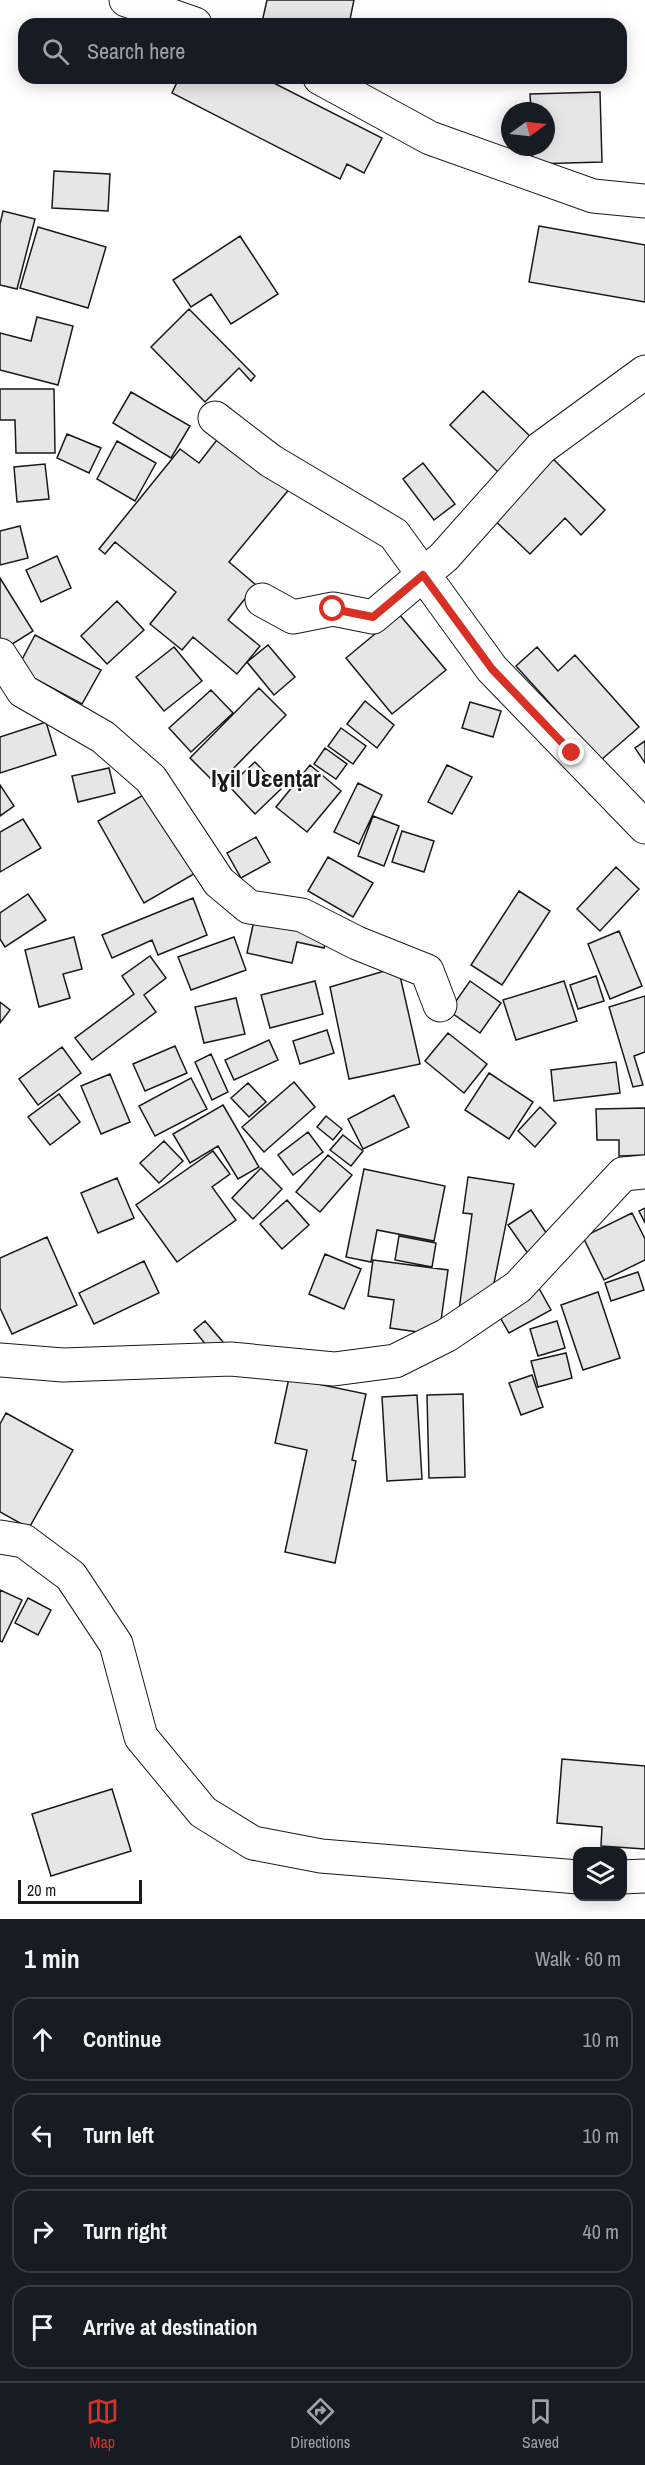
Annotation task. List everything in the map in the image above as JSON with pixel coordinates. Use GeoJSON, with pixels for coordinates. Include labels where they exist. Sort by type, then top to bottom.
{"type":"FeatureCollection","features":[{"type":"Feature","properties":{"kind":"street"},"geometry":{"type":"LineString","coordinates":[[126,0],[178,18]]}},
{"type":"Feature","properties":{"kind":"street"},"geometry":{"type":"LineString","coordinates":[[331,84],[430,138],[593,196],[645,201]]}},
{"type":"Feature","properties":{"kind":"street"},"geometry":{"type":"LineString","coordinates":[[262,600],[293,616],[333,609],[373,617],[444,557],[541,448],[645,372]]}},
{"type":"Feature","properties":{"kind":"street"},"geometry":{"type":"LineString","coordinates":[[215,418],[271,461],[394,534],[492,669],[645,827]]}},
{"type":"Feature","properties":{"kind":"street"},"geometry":{"type":"LineString","coordinates":[[0,655],[23,691],[104,737],[151,779],[219,882],[249,907],[302,915],[357,943],[427,971],[440,1005]]}},
{"type":"Feature","properties":{"kind":"street"},"geometry":{"type":"LineString","coordinates":[[0,1360],[63,1365],[231,1359],[334,1369],[395,1361],[447,1335],[518,1287],[622,1174],[645,1172]]}},
{"type":"Feature","properties":{"kind":"street"},"geometry":{"type":"LineString","coordinates":[[0,1537],[24,1541],[70,1576],[116,1644],[141,1737],[203,1812],[253,1843],[321,1856],[573,1877]]}},
{"type":"Feature","properties":{"kind":"street"},"geometry":{"type":"LineString","coordinates":[[627,1877],[645,1876]]}},
{"type":"Feature","properties":{"kind":"building"},"geometry":{"type":"Polygon","coordinates":[[[267,0],[354,0],[350,18],[263,18],[267,0]]]}},
{"type":"Feature","properties":{"kind":"building"},"geometry":{"type":"Polygon","coordinates":[[[176,84],[276,84],[382,138],[364,173],[347,164],[340,179],[172,93],[176,84]]]}},
{"type":"Feature","properties":{"kind":"building"},"geometry":{"type":"Polygon","coordinates":[[[600,92],[602,162],[533,164],[533,156],[555,156],[555,102],[530,102],[530,94],[600,92]]]}},
{"type":"Feature","properties":{"kind":"building"},"geometry":{"type":"Polygon","coordinates":[[[54,171],[110,174],[108,211],[52,208],[54,171]]]}},
{"type":"Feature","properties":{"kind":"building"},"geometry":{"type":"Polygon","coordinates":[[[3,211],[35,219],[17,289],[0,285],[0,224],[3,211]]]}},
{"type":"Feature","properties":{"kind":"building"},"geometry":{"type":"Polygon","coordinates":[[[539,226],[645,245],[645,302],[529,282],[539,226]]]}},
{"type":"Feature","properties":{"kind":"building"},"geometry":{"type":"Polygon","coordinates":[[[38,227],[106,247],[88,308],[20,288],[38,227]]]}},
{"type":"Feature","properties":{"kind":"building"},"geometry":{"type":"Polygon","coordinates":[[[240,236],[278,294],[231,324],[211,294],[191,307],[173,280],[240,236]]]}},
{"type":"Feature","properties":{"kind":"building"},"geometry":{"type":"Polygon","coordinates":[[[189,309],[255,376],[251,381],[239,368],[205,402],[151,347],[189,309]]]}},
{"type":"Feature","properties":{"kind":"building"},"geometry":{"type":"Polygon","coordinates":[[[37,317],[73,326],[58,385],[0,370],[0,333],[31,341],[37,317]]]}},
{"type":"Feature","properties":{"kind":"building"},"geometry":{"type":"Polygon","coordinates":[[[0,389],[54,389],[55,453],[16,453],[15,420],[0,420],[0,389]]]}},
{"type":"Feature","properties":{"kind":"building"},"geometry":{"type":"Polygon","coordinates":[[[483,391],[533,439],[500,474],[450,425],[483,391]]]}},
{"type":"Feature","properties":{"kind":"building"},"geometry":{"type":"Polygon","coordinates":[[[131,392],[190,426],[171,458],[113,423],[131,392]]]}},
{"type":"Feature","properties":{"kind":"building"},"geometry":{"type":"Polygon","coordinates":[[[223,432],[291,487],[229,562],[256,585],[228,620],[260,646],[237,674],[193,637],[182,650],[150,624],[176,592],[115,542],[105,554],[99,549],[180,449],[199,463],[223,432]]]}},
{"type":"Feature","properties":{"kind":"building"},"geometry":{"type":"Polygon","coordinates":[[[67,434],[101,448],[89,473],[57,458],[67,434]]]}},
{"type":"Feature","properties":{"kind":"building"},"geometry":{"type":"Polygon","coordinates":[[[117,441],[156,463],[135,501],[97,479],[117,441]]]}},
{"type":"Feature","properties":{"kind":"building"},"geometry":{"type":"Polygon","coordinates":[[[548,454],[605,510],[581,535],[565,518],[530,554],[489,515],[548,454]]]}},
{"type":"Feature","properties":{"kind":"building"},"geometry":{"type":"Polygon","coordinates":[[[423,463],[455,504],[434,520],[403,479],[423,463]]]}},
{"type":"Feature","properties":{"kind":"building"},"geometry":{"type":"Polygon","coordinates":[[[45,464],[49,499],[17,502],[14,467],[45,464]]]}},
{"type":"Feature","properties":{"kind":"building"},"geometry":{"type":"Polygon","coordinates":[[[20,526],[28,558],[0,565],[0,531],[20,526]]]}},
{"type":"Feature","properties":{"kind":"building"},"geometry":{"type":"Polygon","coordinates":[[[57,556],[71,588],[41,602],[26,570],[57,556]]]}},
{"type":"Feature","properties":{"kind":"building"},"geometry":{"type":"Polygon","coordinates":[[[0,578],[33,631],[6,648],[0,638],[0,578]]]}},
{"type":"Feature","properties":{"kind":"building"},"geometry":{"type":"Polygon","coordinates":[[[117,601],[144,630],[107,664],[81,636],[117,601]]]}},
{"type":"Feature","properties":{"kind":"building"},"geometry":{"type":"Polygon","coordinates":[[[399,614],[446,670],[392,714],[346,658],[399,614]]]}},
{"type":"Feature","properties":{"kind":"building"},"geometry":{"type":"Polygon","coordinates":[[[35,635],[101,670],[82,704],[17,669],[35,635]]]}},
{"type":"Feature","properties":{"kind":"building"},"geometry":{"type":"Polygon","coordinates":[[[268,645],[295,677],[274,695],[247,662],[268,645]]]}},
{"type":"Feature","properties":{"kind":"building"},"geometry":{"type":"Polygon","coordinates":[[[174,647],[202,681],[164,711],[136,677],[174,647]]]}},
{"type":"Feature","properties":{"kind":"building"},"geometry":{"type":"Polygon","coordinates":[[[537,647],[558,671],[575,655],[639,727],[601,760],[516,666],[537,647]]]}},
{"type":"Feature","properties":{"kind":"building"},"geometry":{"type":"Polygon","coordinates":[[[259,688],[286,715],[217,785],[190,758],[259,688]]]}},
{"type":"Feature","properties":{"kind":"building"},"geometry":{"type":"Polygon","coordinates":[[[211,690],[233,713],[191,752],[169,728],[211,690]]]}},
{"type":"Feature","properties":{"kind":"building"},"geometry":{"type":"Polygon","coordinates":[[[365,701],[394,725],[377,748],[347,724],[365,701]]]}},
{"type":"Feature","properties":{"kind":"building"},"geometry":{"type":"Polygon","coordinates":[[[470,702],[501,711],[493,737],[462,728],[470,702]]]}},
{"type":"Feature","properties":{"kind":"building"},"geometry":{"type":"Polygon","coordinates":[[[46,722],[56,755],[0,773],[0,737],[46,722]]]}},
{"type":"Feature","properties":{"kind":"building"},"geometry":{"type":"Polygon","coordinates":[[[341,728],[366,746],[353,764],[328,746],[341,728]]]}},
{"type":"Feature","properties":{"kind":"building"},"geometry":{"type":"Polygon","coordinates":[[[645,741],[645,763],[635,748],[645,741]]]}},
{"type":"Feature","properties":{"kind":"building"},"geometry":{"type":"Polygon","coordinates":[[[325,748],[347,764],[336,779],[314,764],[325,748]]]}},
{"type":"Feature","properties":{"kind":"building"},"geometry":{"type":"Polygon","coordinates":[[[255,762],[281,789],[255,814],[229,786],[255,762]]]}},
{"type":"Feature","properties":{"kind":"building"},"geometry":{"type":"Polygon","coordinates":[[[310,765],[341,791],[307,832],[276,807],[310,765]]]}},
{"type":"Feature","properties":{"kind":"building"},"geometry":{"type":"Polygon","coordinates":[[[447,765],[472,777],[452,814],[428,802],[447,765]]]}},
{"type":"Feature","properties":{"kind":"building"},"geometry":{"type":"Polygon","coordinates":[[[109,768],[115,793],[78,802],[72,776],[109,768]]]}},
{"type":"Feature","properties":{"kind":"building"},"geometry":{"type":"Polygon","coordinates":[[[358,783],[382,795],[359,844],[334,832],[358,783]]]}},
{"type":"Feature","properties":{"kind":"building"},"geometry":{"type":"Polygon","coordinates":[[[0,785],[14,806],[0,816],[0,785]]]}},
{"type":"Feature","properties":{"kind":"building"},"geometry":{"type":"Polygon","coordinates":[[[152,790],[199,871],[144,903],[98,821],[152,790]]]}},
{"type":"Feature","properties":{"kind":"building"},"geometry":{"type":"Polygon","coordinates":[[[373,816],[399,826],[384,866],[358,856],[373,816]]]}},
{"type":"Feature","properties":{"kind":"building"},"geometry":{"type":"Polygon","coordinates":[[[23,819],[41,848],[0,872],[0,832],[23,819]]]}},
{"type":"Feature","properties":{"kind":"building"},"geometry":{"type":"Polygon","coordinates":[[[402,831],[434,841],[424,872],[392,862],[402,831]]]}},
{"type":"Feature","properties":{"kind":"building"},"geometry":{"type":"Polygon","coordinates":[[[256,837],[270,862],[241,878],[227,853],[256,837]]]}},
{"type":"Feature","properties":{"kind":"building"},"geometry":{"type":"Polygon","coordinates":[[[328,857],[373,883],[353,917],[308,891],[328,857]]]}},
{"type":"Feature","properties":{"kind":"building"},"geometry":{"type":"Polygon","coordinates":[[[616,867],[639,889],[600,931],[577,909],[616,867]]]}},
{"type":"Feature","properties":{"kind":"building"},"geometry":{"type":"Polygon","coordinates":[[[519,891],[550,911],[502,985],[471,965],[519,891]]]}},
{"type":"Feature","properties":{"kind":"building"},"geometry":{"type":"Polygon","coordinates":[[[28,894],[46,920],[5,947],[0,939],[0,913],[28,894]]]}},
{"type":"Feature","properties":{"kind":"building"},"geometry":{"type":"Polygon","coordinates":[[[193,898],[207,935],[158,955],[152,940],[112,958],[102,935],[193,898]]]}},
{"type":"Feature","properties":{"kind":"building"},"geometry":{"type":"Polygon","coordinates":[[[255,916],[328,932],[324,948],[297,942],[292,963],[247,953],[255,916]]]}},
{"type":"Feature","properties":{"kind":"building"},"geometry":{"type":"Polygon","coordinates":[[[619,931],[642,986],[610,999],[588,944],[619,931]]]}},
{"type":"Feature","properties":{"kind":"building"},"geometry":{"type":"Polygon","coordinates":[[[74,937],[82,969],[63,974],[70,998],[39,1007],[25,950],[74,937]]]}},
{"type":"Feature","properties":{"kind":"building"},"geometry":{"type":"Polygon","coordinates":[[[234,937],[246,970],[191,990],[178,957],[234,937]]]}},
{"type":"Feature","properties":{"kind":"building"},"geometry":{"type":"Polygon","coordinates":[[[150,956],[166,978],[144,995],[156,1012],[92,1060],[75,1038],[134,994],[122,976],[150,956]]]}},
{"type":"Feature","properties":{"kind":"building"},"geometry":{"type":"Polygon","coordinates":[[[398,967],[420,1064],[349,1079],[330,987],[398,967]]]}},
{"type":"Feature","properties":{"kind":"building"},"geometry":{"type":"Polygon","coordinates":[[[596,976],[604,1001],[578,1009],[570,985],[596,976]]]}},
{"type":"Feature","properties":{"kind":"building"},"geometry":{"type":"Polygon","coordinates":[[[315,981],[323,1014],[270,1028],[261,995],[315,981]]]}},
{"type":"Feature","properties":{"kind":"building"},"geometry":{"type":"Polygon","coordinates":[[[470,981],[501,1003],[480,1033],[449,1011],[470,981]]]}},
{"type":"Feature","properties":{"kind":"building"},"geometry":{"type":"Polygon","coordinates":[[[564,981],[577,1021],[516,1040],[503,1000],[564,981]]]}},
{"type":"Feature","properties":{"kind":"building"},"geometry":{"type":"Polygon","coordinates":[[[645,996],[645,1052],[634,1056],[643,1085],[633,1087],[609,1007],[645,996]]]}},
{"type":"Feature","properties":{"kind":"building"},"geometry":{"type":"Polygon","coordinates":[[[236,998],[245,1034],[204,1043],[195,1007],[236,998]]]}},
{"type":"Feature","properties":{"kind":"building"},"geometry":{"type":"Polygon","coordinates":[[[0,1002],[10,1010],[0,1023],[0,1002]]]}},
{"type":"Feature","properties":{"kind":"building"},"geometry":{"type":"Polygon","coordinates":[[[327,1030],[334,1053],[300,1064],[293,1041],[327,1030]]]}},
{"type":"Feature","properties":{"kind":"building"},"geometry":{"type":"Polygon","coordinates":[[[448,1033],[487,1064],[464,1093],[425,1061],[448,1033]]]}},
{"type":"Feature","properties":{"kind":"building"},"geometry":{"type":"Polygon","coordinates":[[[269,1040],[278,1060],[234,1080],[225,1060],[269,1040]]]}},
{"type":"Feature","properties":{"kind":"building"},"geometry":{"type":"Polygon","coordinates":[[[175,1046],[187,1073],[145,1091],[133,1064],[175,1046]]]}},
{"type":"Feature","properties":{"kind":"building"},"geometry":{"type":"Polygon","coordinates":[[[62,1047],[81,1073],[38,1105],[19,1079],[62,1047]]]}},
{"type":"Feature","properties":{"kind":"building"},"geometry":{"type":"Polygon","coordinates":[[[211,1054],[228,1092],[212,1100],[195,1062],[211,1054]]]}},
{"type":"Feature","properties":{"kind":"building"},"geometry":{"type":"Polygon","coordinates":[[[616,1062],[620,1093],[554,1101],[551,1070],[616,1062]]]}},
{"type":"Feature","properties":{"kind":"building"},"geometry":{"type":"Polygon","coordinates":[[[489,1073],[533,1102],[509,1139],[465,1110],[489,1073]]]}},
{"type":"Feature","properties":{"kind":"building"},"geometry":{"type":"Polygon","coordinates":[[[110,1074],[130,1122],[101,1134],[81,1086],[110,1074]]]}},
{"type":"Feature","properties":{"kind":"building"},"geometry":{"type":"Polygon","coordinates":[[[191,1078],[207,1109],[155,1136],[139,1106],[191,1078]]]}},
{"type":"Feature","properties":{"kind":"building"},"geometry":{"type":"Polygon","coordinates":[[[294,1082],[315,1107],[264,1152],[242,1127],[294,1082]]]}},
{"type":"Feature","properties":{"kind":"building"},"geometry":{"type":"Polygon","coordinates":[[[248,1083],[266,1102],[249,1117],[231,1098],[248,1083]]]}},
{"type":"Feature","properties":{"kind":"building"},"geometry":{"type":"Polygon","coordinates":[[[59,1094],[80,1122],[50,1145],[28,1117],[59,1094]]]}},
{"type":"Feature","properties":{"kind":"building"},"geometry":{"type":"Polygon","coordinates":[[[394,1095],[409,1127],[363,1149],[348,1119],[394,1095]]]}},
{"type":"Feature","properties":{"kind":"building"},"geometry":{"type":"Polygon","coordinates":[[[223,1105],[259,1167],[238,1179],[218,1146],[190,1163],[173,1134],[223,1105]]]}},
{"type":"Feature","properties":{"kind":"building"},"geometry":{"type":"Polygon","coordinates":[[[540,1107],[556,1123],[535,1147],[518,1131],[540,1107]]]}},
{"type":"Feature","properties":{"kind":"building"},"geometry":{"type":"Polygon","coordinates":[[[645,1108],[645,1155],[619,1156],[619,1140],[597,1140],[596,1109],[645,1108]]]}},
{"type":"Feature","properties":{"kind":"building"},"geometry":{"type":"Polygon","coordinates":[[[326,1116],[342,1129],[333,1140],[317,1127],[326,1116]]]}},
{"type":"Feature","properties":{"kind":"building"},"geometry":{"type":"Polygon","coordinates":[[[308,1132],[323,1152],[293,1175],[278,1155],[308,1132]]]}},
{"type":"Feature","properties":{"kind":"building"},"geometry":{"type":"Polygon","coordinates":[[[343,1135],[363,1151],[351,1166],[330,1150],[343,1135]]]}},
{"type":"Feature","properties":{"kind":"building"},"geometry":{"type":"Polygon","coordinates":[[[164,1141],[183,1161],[159,1183],[140,1163],[164,1141]]]}},
{"type":"Feature","properties":{"kind":"building"},"geometry":{"type":"Polygon","coordinates":[[[213,1151],[230,1174],[212,1187],[236,1220],[177,1262],[136,1205],[213,1151]]]}},
{"type":"Feature","properties":{"kind":"building"},"geometry":{"type":"Polygon","coordinates":[[[328,1155],[352,1175],[320,1212],[296,1192],[328,1155]]]}},
{"type":"Feature","properties":{"kind":"building"},"geometry":{"type":"Polygon","coordinates":[[[261,1168],[282,1189],[253,1219],[232,1198],[261,1168]]]}},
{"type":"Feature","properties":{"kind":"building"},"geometry":{"type":"Polygon","coordinates":[[[364,1169],[445,1186],[434,1241],[377,1230],[371,1262],[346,1257],[364,1169]]]}},
{"type":"Feature","properties":{"kind":"building"},"geometry":{"type":"Polygon","coordinates":[[[468,1177],[514,1184],[491,1298],[459,1310],[472,1214],[463,1213],[468,1177]]]}},
{"type":"Feature","properties":{"kind":"building"},"geometry":{"type":"Polygon","coordinates":[[[117,1178],[134,1218],[98,1233],[81,1193],[117,1178]]]}},
{"type":"Feature","properties":{"kind":"building"},"geometry":{"type":"Polygon","coordinates":[[[287,1200],[309,1225],[282,1249],[260,1224],[287,1200]]]}},
{"type":"Feature","properties":{"kind":"building"},"geometry":{"type":"Polygon","coordinates":[[[645,1208],[645,1223],[639,1211],[645,1208]]]}},
{"type":"Feature","properties":{"kind":"building"},"geometry":{"type":"Polygon","coordinates":[[[531,1210],[551,1240],[529,1255],[508,1225],[531,1210]]]}},
{"type":"Feature","properties":{"kind":"building"},"geometry":{"type":"Polygon","coordinates":[[[632,1213],[645,1239],[645,1260],[604,1280],[583,1237],[632,1213]]]}},
{"type":"Feature","properties":{"kind":"building"},"geometry":{"type":"Polygon","coordinates":[[[399,1236],[436,1243],[432,1267],[395,1260],[399,1236]]]}},
{"type":"Feature","properties":{"kind":"building"},"geometry":{"type":"Polygon","coordinates":[[[47,1237],[77,1305],[12,1334],[0,1308],[0,1258],[47,1237]]]}},
{"type":"Feature","properties":{"kind":"building"},"geometry":{"type":"Polygon","coordinates":[[[325,1254],[361,1269],[344,1309],[309,1294],[325,1254]]]}},
{"type":"Feature","properties":{"kind":"building"},"geometry":{"type":"Polygon","coordinates":[[[373,1260],[448,1270],[439,1335],[390,1328],[394,1300],[368,1296],[373,1260]]]}},
{"type":"Feature","properties":{"kind":"building"},"geometry":{"type":"Polygon","coordinates":[[[144,1261],[159,1293],[94,1324],[79,1293],[144,1261]]]}},
{"type":"Feature","properties":{"kind":"building"},"geometry":{"type":"Polygon","coordinates":[[[638,1272],[644,1290],[611,1301],[605,1283],[638,1272]]]}},
{"type":"Feature","properties":{"kind":"building"},"geometry":{"type":"Polygon","coordinates":[[[536,1283],[551,1310],[509,1333],[493,1305],[536,1283]]]}},
{"type":"Feature","properties":{"kind":"building"},"geometry":{"type":"Polygon","coordinates":[[[598,1292],[620,1358],[583,1370],[561,1305],[598,1292]]]}},
{"type":"Feature","properties":{"kind":"building"},"geometry":{"type":"Polygon","coordinates":[[[205,1321],[223,1342],[211,1351],[194,1330],[205,1321]]]}},
{"type":"Feature","properties":{"kind":"building"},"geometry":{"type":"Polygon","coordinates":[[[557,1321],[565,1348],[538,1356],[530,1329],[557,1321]]]}},
{"type":"Feature","properties":{"kind":"building"},"geometry":{"type":"Polygon","coordinates":[[[566,1353],[572,1378],[538,1387],[531,1361],[566,1353]]]}},
{"type":"Feature","properties":{"kind":"building"},"geometry":{"type":"Polygon","coordinates":[[[532,1375],[543,1407],[521,1415],[509,1383],[532,1375]]]}},
{"type":"Feature","properties":{"kind":"building"},"geometry":{"type":"Polygon","coordinates":[[[289,1378],[366,1394],[352,1460],[356,1461],[335,1563],[285,1552],[307,1450],[275,1443],[289,1378]]]}},
{"type":"Feature","properties":{"kind":"building"},"geometry":{"type":"Polygon","coordinates":[[[463,1394],[465,1477],[429,1478],[427,1395],[463,1394]]]}},
{"type":"Feature","properties":{"kind":"building"},"geometry":{"type":"Polygon","coordinates":[[[417,1395],[422,1479],[387,1481],[382,1397],[417,1395]]]}},
{"type":"Feature","properties":{"kind":"building"},"geometry":{"type":"Polygon","coordinates":[[[6,1413],[73,1450],[29,1528],[0,1512],[0,1424],[6,1413]]]}},
{"type":"Feature","properties":{"kind":"building"},"geometry":{"type":"Polygon","coordinates":[[[0,1590],[22,1600],[2,1642],[0,1641],[0,1590]]]}},
{"type":"Feature","properties":{"kind":"building"},"geometry":{"type":"Polygon","coordinates":[[[28,1598],[51,1610],[38,1635],[15,1623],[28,1598]]]}},
{"type":"Feature","properties":{"kind":"building"},"geometry":{"type":"Polygon","coordinates":[[[562,1759],[645,1766],[645,1849],[601,1846],[602,1827],[557,1823],[562,1759]]]}},
{"type":"Feature","properties":{"kind":"building"},"geometry":{"type":"Polygon","coordinates":[[[112,1789],[131,1851],[51,1876],[32,1814],[112,1789]]]}},
{"type":"Feature","properties":{"kind":"district","name":"Iɣil Uɛenṭar"},"geometry":{"type":"Point","coordinates":[266,778]}},
{"type":"Feature","properties":{"kind":"route"},"geometry":{"type":"LineString","coordinates":[[333,609],[373,617],[423,575],[492,669],[572,753]]}}]}
